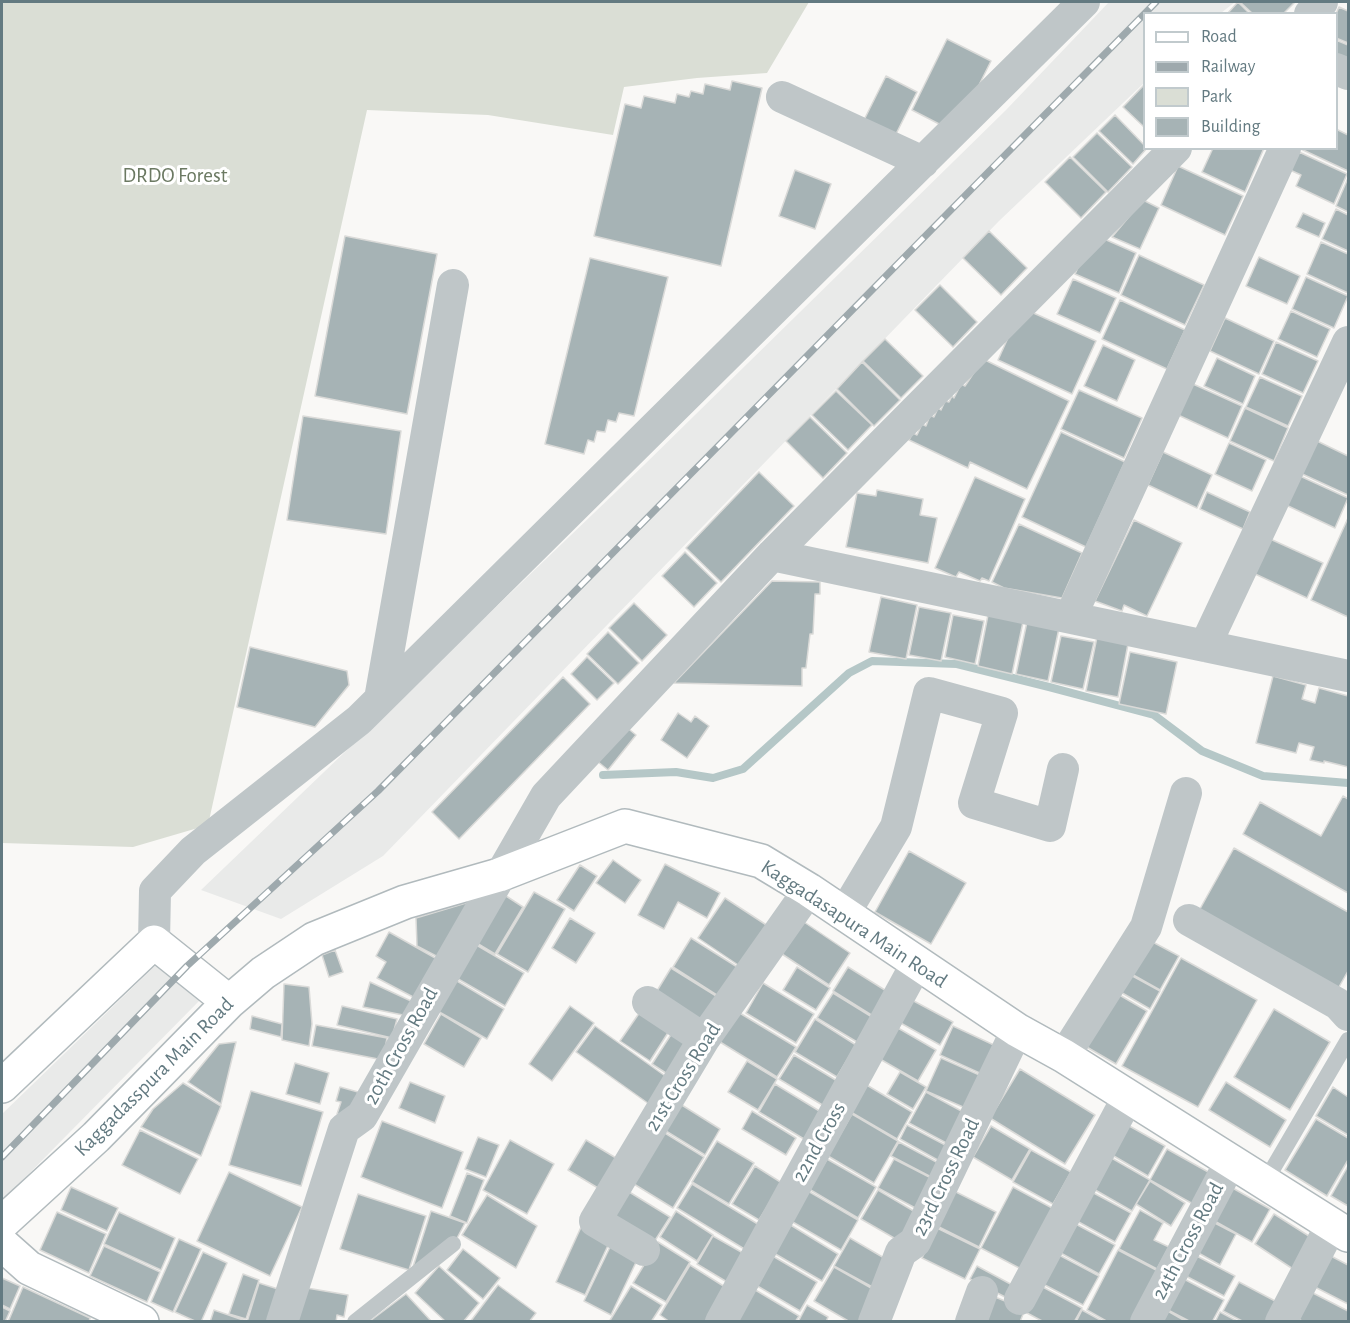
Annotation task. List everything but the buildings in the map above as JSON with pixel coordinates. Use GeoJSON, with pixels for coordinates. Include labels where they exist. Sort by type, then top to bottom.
{"type":"FeatureCollection","features":[{"type":"Feature","properties":{"kind":"main road","name":"Kaggadasapura Main Road"},"geometry":{"type":"LineString","coordinates":[[314,939],[405,902],[499,875],[625,826],[761,861],[1017,1029],[1064,1056],[1340,1230]]}},
{"type":"Feature","properties":{"kind":"main road","name":"Kaggadasspura Main Road"},"geometry":{"type":"LineString","coordinates":[[2,1223],[96,1137],[229,1002],[263,973],[314,939]]}},
{"type":"Feature","properties":{"kind":"main road"},"geometry":{"type":"LineString","coordinates":[[2,1086],[154,942],[229,1002]]}},
{"type":"Feature","properties":{"kind":"main road"},"geometry":{"type":"LineString","coordinates":[[2,1244],[29,1268],[141,1321]]}},
{"type":"Feature","properties":{"kind":"street"},"geometry":{"type":"LineString","coordinates":[[154,942],[155,891],[193,851],[359,720],[1084,2]]}},
{"type":"Feature","properties":{"kind":"street"},"geometry":{"type":"LineString","coordinates":[[782,97],[923,162]]}},
{"type":"Feature","properties":{"kind":"street","name":"20th Cross Road"},"geometry":{"type":"LineString","coordinates":[[282,1322],[344,1129],[362,1116],[546,796],[772,555],[1174,150]]}},
{"type":"Feature","properties":{"kind":"street"},"geometry":{"type":"LineString","coordinates":[[1071,616],[1284,150]]}},
{"type":"Feature","properties":{"kind":"street"},"geometry":{"type":"LineString","coordinates":[[380,699],[453,285]]}},
{"type":"Feature","properties":{"kind":"street"},"geometry":{"type":"LineString","coordinates":[[1205,646],[1348,342]]}},
{"type":"Feature","properties":{"kind":"street"},"geometry":{"type":"LineString","coordinates":[[772,555],[1348,676]]}},
{"type":"Feature","properties":{"kind":"street"},"geometry":{"type":"LineString","coordinates":[[844,914],[896,827],[929,693],[1002,713],[974,803],[1050,826],[1063,769]]}},
{"type":"Feature","properties":{"kind":"street"},"geometry":{"type":"LineString","coordinates":[[1064,1056],[1146,927],[1186,793]]}},
{"type":"Feature","properties":{"kind":"street","name":"21st Cross Road"},"geometry":{"type":"LineString","coordinates":[[644,1250],[595,1221],[704,1039],[809,891]]}},
{"type":"Feature","properties":{"kind":"street"},"geometry":{"type":"LineString","coordinates":[[1189,920],[1345,1002]]}},
{"type":"Feature","properties":{"kind":"street","name":"22nd Cross"},"geometry":{"type":"LineString","coordinates":[[721,1322],[917,963]]}},
{"type":"Feature","properties":{"kind":"street"},"geometry":{"type":"LineString","coordinates":[[648,1002],[704,1039]]}},
{"type":"Feature","properties":{"kind":"street","name":"23rd Cross Road"},"geometry":{"type":"LineString","coordinates":[[874,1322],[901,1252],[915,1242],[1017,1029]]}},
{"type":"Feature","properties":{"kind":"street"},"geometry":{"type":"LineString","coordinates":[[1020,1299],[1128,1097]]}},
{"type":"Feature","properties":{"kind":"street","name":"24th Cross Road"},"geometry":{"type":"LineString","coordinates":[[1146,1322],[1231,1161]]}},
{"type":"Feature","properties":{"kind":"street"},"geometry":{"type":"LineString","coordinates":[[1281,1322],[1340,1230]]}},
{"type":"Feature","properties":{"kind":"street"},"geometry":{"type":"LineString","coordinates":[[971,1322],[982,1292]]}},
{"type":"Feature","properties":{"kind":"lane"},"geometry":{"type":"LineString","coordinates":[[1265,1182],[1348,1040]]}},
{"type":"Feature","properties":{"kind":"lane"},"geometry":{"type":"LineString","coordinates":[[355,1322],[453,1244]]}},
{"type":"Feature","properties":{"kind":"shaded area"},"geometry":{"type":"Polygon","coordinates":[[[1109,2],[1235,2],[1222,12],[1143,12],[1143,84],[999,221],[383,856],[281,919],[201,890],[644,465],[1006,110],[1109,2]]]}},
{"type":"Feature","properties":{"kind":"shaded area"},"geometry":{"type":"Polygon","coordinates":[[[157,964],[201,999],[2,1201],[2,1114],[157,964]]]}},
{"type":"Feature","properties":{"kind":"green space","name":"DRDO Forest"},"geometry":{"type":"Polygon","coordinates":[[[2,2],[809,2],[767,73],[697,78],[624,87],[613,135],[488,115],[367,110],[208,825],[133,847],[2,843],[2,2]]]}},
{"type":"Feature","properties":{"kind":"waterway"},"geometry":{"type":"LineString","coordinates":[[603,775],[676,772],[713,778],[743,769],[849,673],[872,661],[957,664],[1049,687],[1154,715],[1202,751],[1263,776],[1348,783]]}},
{"type":"Feature","properties":{"kind":"railway"},"geometry":{"type":"LineString","coordinates":[[1146,12],[1156,2]]}},
{"type":"Feature","properties":{"kind":"railway"},"geometry":{"type":"LineString","coordinates":[[2,1157],[187,966],[378,791],[1143,15]]}}]}
